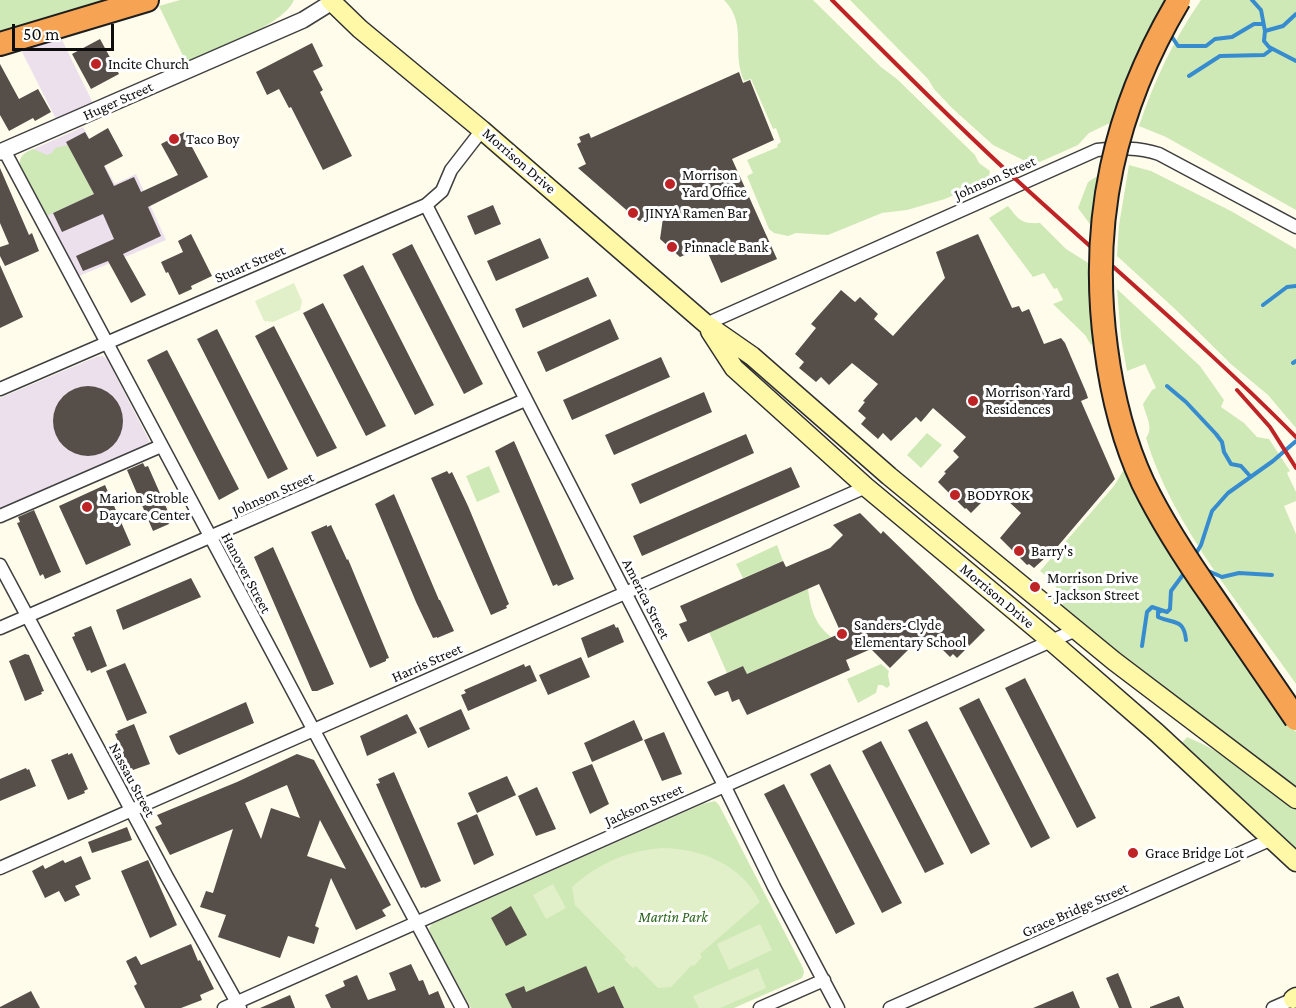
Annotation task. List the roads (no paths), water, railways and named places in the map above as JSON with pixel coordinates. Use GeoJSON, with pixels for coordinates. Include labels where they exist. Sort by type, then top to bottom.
{"type":"FeatureCollection","features":[{"type":"Feature","properties":{"kind":"highway"},"geometry":{"type":"LineString","coordinates":[[0,44],[147,0]]}},
{"type":"Feature","properties":{"kind":"highway"},"geometry":{"type":"LineString","coordinates":[[1179,0],[1147,58],[1120,129],[1112,161],[1105,199],[1099,276],[1108,367],[1129,449],[1143,483],[1162,519],[1181,551],[1296,719]]}},
{"type":"Feature","properties":{"kind":"main road","name":"Morrison Drive"},"geometry":{"type":"LineString","coordinates":[[331,1],[706,324],[752,356],[889,476],[1076,630],[1296,799]]}},
{"type":"Feature","properties":{"kind":"main road","name":"Morrison Drive"},"geometry":{"type":"LineString","coordinates":[[706,324],[734,368],[866,487],[1051,641],[1157,733],[1296,862]]}},
{"type":"Feature","properties":{"kind":"street","name":"Huger Street"},"geometry":{"type":"LineString","coordinates":[[2,151],[303,20],[331,1]]}},
{"type":"Feature","properties":{"kind":"street","name":"Stuart Street"},"geometry":{"type":"LineString","coordinates":[[0,389],[426,205],[442,191],[451,170],[482,129]]}},
{"type":"Feature","properties":{"kind":"street","name":"Johnson Street"},"geometry":{"type":"LineString","coordinates":[[706,324],[1097,150],[1123,147],[1159,154],[1296,227]]}},
{"type":"Feature","properties":{"kind":"street","name":"Hanover Street"},"geometry":{"type":"LineString","coordinates":[[2,151],[462,1008]]}},
{"type":"Feature","properties":{"kind":"street","name":"America Street"},"geometry":{"type":"LineString","coordinates":[[426,205],[838,1008]]}},
{"type":"Feature","properties":{"kind":"street","name":"Johnson Street"},"geometry":{"type":"LineString","coordinates":[[0,628],[525,400]]}},
{"type":"Feature","properties":{"kind":"street"},"geometry":{"type":"LineString","coordinates":[[0,516],[160,446]]}},
{"type":"Feature","properties":{"kind":"street","name":"Harris Street"},"geometry":{"type":"LineString","coordinates":[[0,868],[866,487]]}},
{"type":"Feature","properties":{"kind":"street","name":"Nassau Street"},"geometry":{"type":"LineString","coordinates":[[0,565],[238,1005]]}},
{"type":"Feature","properties":{"kind":"street","name":"Jackson Street"},"geometry":{"type":"LineString","coordinates":[[224,1008],[238,1005],[416,922],[1076,630]]}},
{"type":"Feature","properties":{"kind":"street","name":"Grace Bridge Street"},"geometry":{"type":"LineString","coordinates":[[890,1008],[1272,839]]}},
{"type":"Feature","properties":{"kind":"street"},"geometry":{"type":"LineString","coordinates":[[760,1008],[824,980]]}},
{"type":"Feature","properties":{"kind":"street"},"geometry":{"type":"LineString","coordinates":[[1273,1008],[1295,998]]}},
{"type":"Feature","properties":{"kind":"waterway"},"geometry":{"type":"LineString","coordinates":[[1252,0],[1261,10],[1265,31],[1283,26],[1296,14]]}},
{"type":"Feature","properties":{"kind":"waterway"},"geometry":{"type":"LineString","coordinates":[[1170,34],[1178,46],[1206,46],[1215,39],[1232,37],[1254,24],[1262,24]]}},
{"type":"Feature","properties":{"kind":"waterway"},"geometry":{"type":"LineString","coordinates":[[1265,31],[1264,41],[1269,47],[1296,61]]}},
{"type":"Feature","properties":{"kind":"waterway"},"geometry":{"type":"LineString","coordinates":[[1189,76],[1220,56],[1264,55],[1272,49]]}},
{"type":"Feature","properties":{"kind":"waterway"},"geometry":{"type":"LineString","coordinates":[[1263,305],[1287,287],[1296,286]]}},
{"type":"Feature","properties":{"kind":"waterway"},"geometry":{"type":"LineString","coordinates":[[1167,386],[1186,402],[1216,434],[1231,464],[1241,466],[1250,476]]}},
{"type":"Feature","properties":{"kind":"waterway"},"geometry":{"type":"LineString","coordinates":[[1195,555],[1201,545],[1212,511],[1228,493],[1273,461],[1296,441]]}},
{"type":"Feature","properties":{"kind":"waterway"},"geometry":{"type":"LineString","coordinates":[[1206,570],[1222,577],[1239,573],[1272,575]]}},
{"type":"Feature","properties":{"kind":"waterway"},"geometry":{"type":"LineString","coordinates":[[1142,646],[1147,612],[1152,607],[1167,612],[1170,609],[1171,591],[1185,572]]}},
{"type":"Feature","properties":{"kind":"waterway"},"geometry":{"type":"LineString","coordinates":[[1161,611],[1158,612],[1158,617],[1180,625],[1186,640]]}},
{"type":"Feature","properties":{"kind":"railway"},"geometry":{"type":"LineString","coordinates":[[832,0],[997,162],[1195,340],[1296,437]]}},
{"type":"Feature","properties":{"kind":"railway"},"geometry":{"type":"LineString","coordinates":[[1237,390],[1270,427],[1296,468]]}},
{"type":"Feature","properties":{"kind":"place","name":"Incite Church"},"geometry":{"type":"Point","coordinates":[96,64]}},
{"type":"Feature","properties":{"kind":"place","name":"Taco Boy"},"geometry":{"type":"Point","coordinates":[174,139]}},
{"type":"Feature","properties":{"kind":"place","name":"Morrison Yard Office"},"geometry":{"type":"Point","coordinates":[670,184]}},
{"type":"Feature","properties":{"kind":"place","name":"JINYA Ramen Bar"},"geometry":{"type":"Point","coordinates":[633,213]}},
{"type":"Feature","properties":{"kind":"place","name":"Pinnacle Bank"},"geometry":{"type":"Point","coordinates":[672,247]}},
{"type":"Feature","properties":{"kind":"place","name":"Morrison Yard Residences"},"geometry":{"type":"Point","coordinates":[973,401]}},
{"type":"Feature","properties":{"kind":"place","name":"BODYROK"},"geometry":{"type":"Point","coordinates":[955,495]}},
{"type":"Feature","properties":{"kind":"place","name":"Marion Stroble Daycare Center"},"geometry":{"type":"Point","coordinates":[87,507]}},
{"type":"Feature","properties":{"kind":"place","name":"Barry's"},"geometry":{"type":"Point","coordinates":[1019,551]}},
{"type":"Feature","properties":{"kind":"place","name":"Morrison Drive - Jackson Street"},"geometry":{"type":"Point","coordinates":[1035,587]}},
{"type":"Feature","properties":{"kind":"place","name":"Sanders-Clyde Elementary School"},"geometry":{"type":"Point","coordinates":[842,634]}},
{"type":"Feature","properties":{"kind":"place","name":"Grace Bridge Lot"},"geometry":{"type":"Point","coordinates":[1133,853]}},
{"type":"Feature","properties":{"kind":"park label","name":"Martin Park"},"geometry":{"type":"Point","coordinates":[673,917]}}]}
